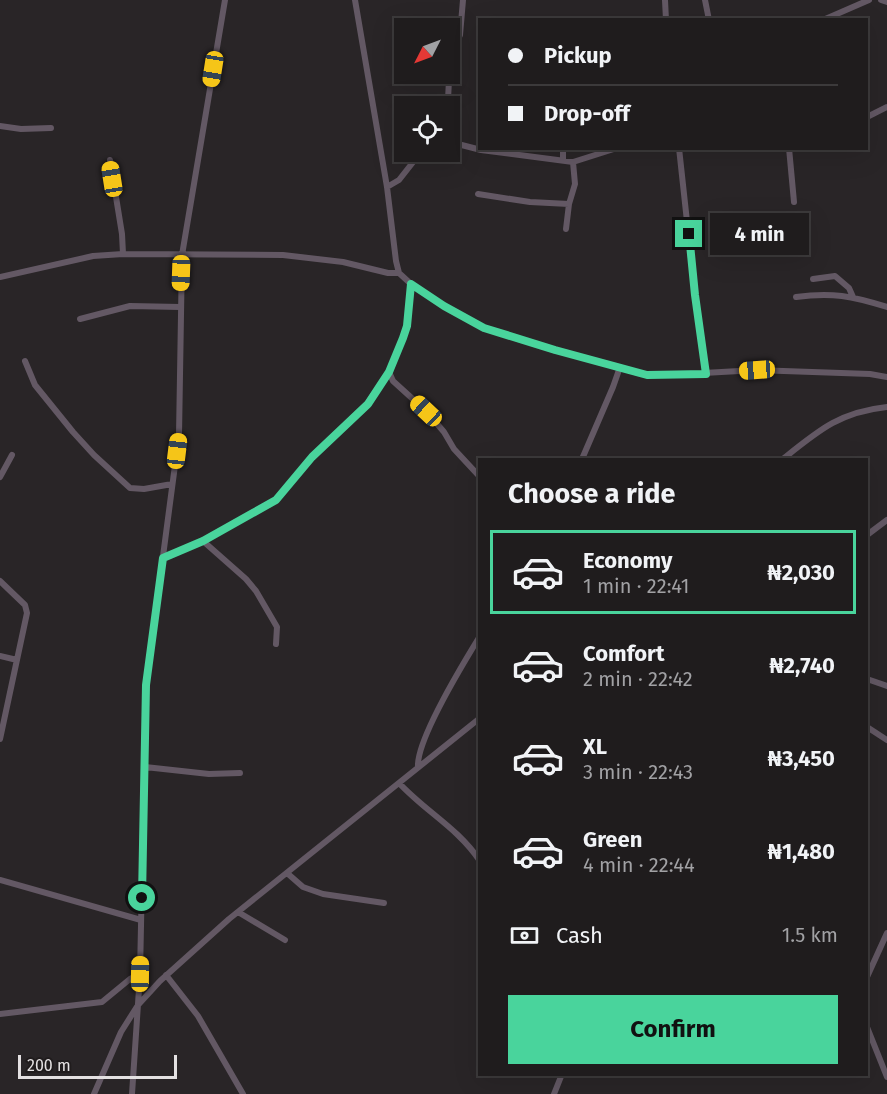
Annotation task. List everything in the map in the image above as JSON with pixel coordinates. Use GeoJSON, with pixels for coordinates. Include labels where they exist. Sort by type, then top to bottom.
{"type":"FeatureCollection","features":[{"type":"Feature","properties":{"kind":"street"},"geometry":{"type":"LineString","coordinates":[[132,1094],[140,974],[146,685],[179,435],[182,255],[225,0]]}},
{"type":"Feature","properties":{"kind":"street"},"geometry":{"type":"LineString","coordinates":[[355,0],[387,187],[396,261],[399,273],[411,284],[444,306],[484,328],[647,375],[757,370],[870,374],[887,377]]}},
{"type":"Feature","properties":{"kind":"street"},"geometry":{"type":"LineString","coordinates":[[460,35],[463,0]]}},
{"type":"Feature","properties":{"kind":"street"},"geometry":{"type":"LineString","coordinates":[[665,0],[666,18]]}},
{"type":"Feature","properties":{"kind":"street"},"geometry":{"type":"LineString","coordinates":[[705,0],[709,18]]}},
{"type":"Feature","properties":{"kind":"street"},"geometry":{"type":"LineString","coordinates":[[828,18],[869,0]]}},
{"type":"Feature","properties":{"kind":"street"},"geometry":{"type":"LineString","coordinates":[[881,0],[887,2]]}},
{"type":"Feature","properties":{"kind":"street"},"geometry":{"type":"LineString","coordinates":[[868,116],[887,107]]}},
{"type":"Feature","properties":{"kind":"street"},"geometry":{"type":"LineString","coordinates":[[0,126],[21,129],[51,128]]}},
{"type":"Feature","properties":{"kind":"street"},"geometry":{"type":"LineString","coordinates":[[460,144],[478,149]]}},
{"type":"Feature","properties":{"kind":"street"},"geometry":{"type":"LineString","coordinates":[[482,150],[573,162],[611,150]]}},
{"type":"Feature","properties":{"kind":"street"},"geometry":{"type":"LineString","coordinates":[[562,160],[563,150]]}},
{"type":"Feature","properties":{"kind":"street"},"geometry":{"type":"LineString","coordinates":[[679,150],[706,374]]}},
{"type":"Feature","properties":{"kind":"street"},"geometry":{"type":"LineString","coordinates":[[789,150],[794,202]]}},
{"type":"Feature","properties":{"kind":"street"},"geometry":{"type":"LineString","coordinates":[[110,160],[123,254]]}},
{"type":"Feature","properties":{"kind":"street"},"geometry":{"type":"LineString","coordinates":[[387,187],[399,180],[413,162]]}},
{"type":"Feature","properties":{"kind":"street"},"geometry":{"type":"LineString","coordinates":[[566,229],[569,204],[575,184],[573,162]]}},
{"type":"Feature","properties":{"kind":"street"},"geometry":{"type":"LineString","coordinates":[[478,194],[530,202],[569,204]]}},
{"type":"Feature","properties":{"kind":"street"},"geometry":{"type":"LineString","coordinates":[[0,277],[82,258],[123,254],[284,255],[344,262],[388,273],[399,273]]}},
{"type":"Feature","properties":{"kind":"street"},"geometry":{"type":"LineString","coordinates":[[813,279],[835,276],[849,288],[853,297]]}},
{"type":"Feature","properties":{"kind":"street"},"geometry":{"type":"LineString","coordinates":[[163,558],[203,541],[276,500],[312,457],[368,404],[389,372],[407,326],[411,284]]}},
{"type":"Feature","properties":{"kind":"street"},"geometry":{"type":"LineString","coordinates":[[796,297],[821,293],[853,297],[887,307]]}},
{"type":"Feature","properties":{"kind":"street"},"geometry":{"type":"LineString","coordinates":[[80,319],[130,306],[180,307]]}},
{"type":"Feature","properties":{"kind":"street"},"geometry":{"type":"LineString","coordinates":[[25,361],[35,385],[73,432],[130,488],[144,489],[172,484]]}},
{"type":"Feature","properties":{"kind":"street"},"geometry":{"type":"LineString","coordinates":[[582,458],[614,387],[620,367]]}},
{"type":"Feature","properties":{"kind":"street"},"geometry":{"type":"LineString","coordinates":[[389,372],[393,381],[426,411],[444,432],[454,449],[478,475]]}},
{"type":"Feature","properties":{"kind":"street"},"geometry":{"type":"LineString","coordinates":[[784,458],[839,419],[864,410],[887,407]]}},
{"type":"Feature","properties":{"kind":"street"},"geometry":{"type":"LineString","coordinates":[[0,477],[12,455]]}},
{"type":"Feature","properties":{"kind":"street"},"geometry":{"type":"LineString","coordinates":[[868,535],[887,520]]}},
{"type":"Feature","properties":{"kind":"street"},"geometry":{"type":"LineString","coordinates":[[203,541],[246,579],[256,591],[277,627],[276,645]]}},
{"type":"Feature","properties":{"kind":"street"},"geometry":{"type":"LineString","coordinates":[[0,581],[25,605],[27,613],[0,739]]}},
{"type":"Feature","properties":{"kind":"street"},"geometry":{"type":"LineString","coordinates":[[418,767],[419,755],[426,736],[446,694],[478,639]]}},
{"type":"Feature","properties":{"kind":"street"},"geometry":{"type":"LineString","coordinates":[[0,656],[17,660]]}},
{"type":"Feature","properties":{"kind":"street"},"geometry":{"type":"LineString","coordinates":[[868,679],[887,686]]}},
{"type":"Feature","properties":{"kind":"street"},"geometry":{"type":"LineString","coordinates":[[94,1094],[121,1032],[138,1005],[166,975],[238,912],[478,720]]}},
{"type":"Feature","properties":{"kind":"street"},"geometry":{"type":"LineString","coordinates":[[868,730],[887,740]]}},
{"type":"Feature","properties":{"kind":"street"},"geometry":{"type":"LineString","coordinates":[[145,767],[209,774],[240,773]]}},
{"type":"Feature","properties":{"kind":"street"},"geometry":{"type":"LineString","coordinates":[[399,783],[412,798],[459,834],[478,858]]}},
{"type":"Feature","properties":{"kind":"street"},"geometry":{"type":"LineString","coordinates":[[287,873],[303,887],[323,894],[384,903]]}},
{"type":"Feature","properties":{"kind":"street"},"geometry":{"type":"LineString","coordinates":[[0,880],[141,920]]}},
{"type":"Feature","properties":{"kind":"street"},"geometry":{"type":"LineString","coordinates":[[238,912],[285,940]]}},
{"type":"Feature","properties":{"kind":"street"},"geometry":{"type":"LineString","coordinates":[[868,975],[887,933]]}},
{"type":"Feature","properties":{"kind":"street"},"geometry":{"type":"LineString","coordinates":[[0,1014],[102,1002],[130,979],[140,974]]}},
{"type":"Feature","properties":{"kind":"street"},"geometry":{"type":"LineString","coordinates":[[166,975],[198,1016],[242,1094]]}},
{"type":"Feature","properties":{"kind":"street"},"geometry":{"type":"LineString","coordinates":[[868,1030],[887,1077]]}},
{"type":"Feature","properties":{"kind":"street"},"geometry":{"type":"LineString","coordinates":[[554,1094],[561,1076]]}},
{"type":"Feature","properties":{"kind":"route"},"geometry":{"type":"LineString","coordinates":[[142,898],[146,685],[163,558],[203,541],[276,500],[312,457],[368,404],[389,372],[403,338],[407,326],[411,284],[444,306],[484,328],[555,350],[647,375],[706,374],[689,234]]}}]}
